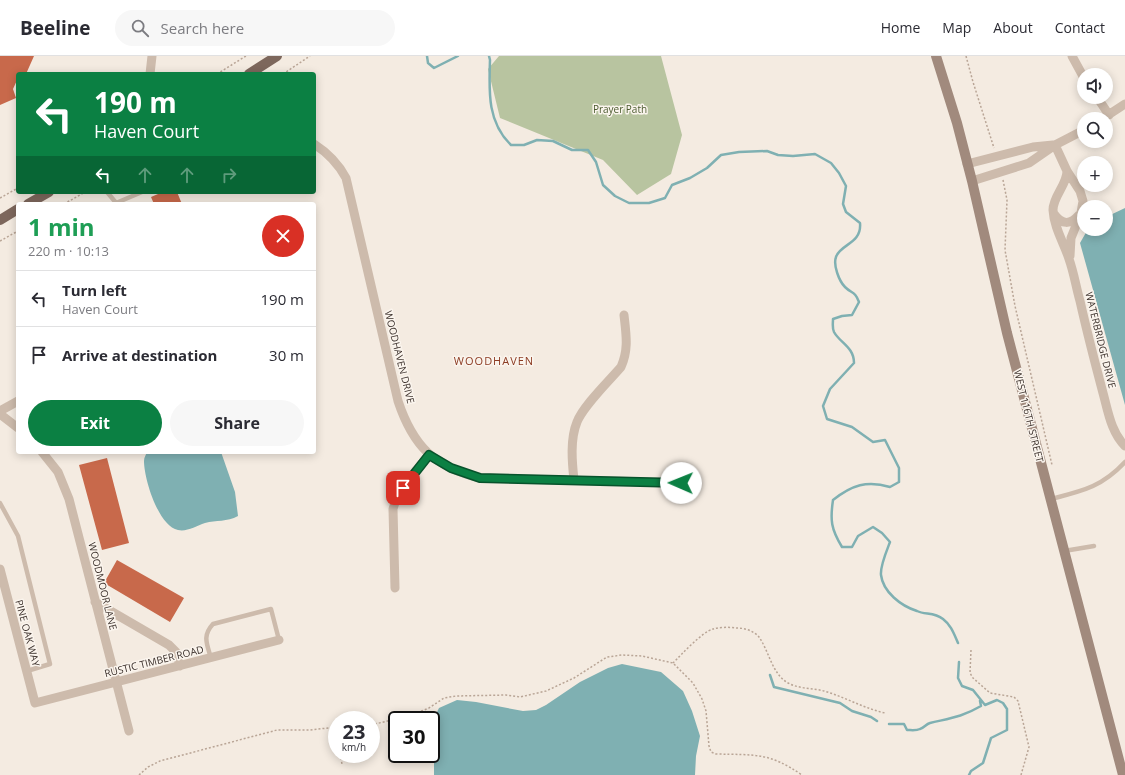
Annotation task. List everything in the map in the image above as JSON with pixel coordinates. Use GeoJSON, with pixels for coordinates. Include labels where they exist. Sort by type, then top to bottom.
{"type":"FeatureCollection","features":[{"type":"Feature","properties":{"kind":"main road"},"geometry":{"type":"LineString","coordinates":[[252,72],[277,56]]}},
{"type":"Feature","properties":{"kind":"main road","name":"WEST 116TH STREET"},"geometry":{"type":"LineString","coordinates":[[936,56],[972,181],[1000,304],[1123,775]]}},
{"type":"Feature","properties":{"kind":"main road"},"geometry":{"type":"LineString","coordinates":[[31,202],[45,194]]}},
{"type":"Feature","properties":{"kind":"main road"},"geometry":{"type":"LineString","coordinates":[[0,220],[16,211]]}},
{"type":"Feature","properties":{"kind":"street"},"geometry":{"type":"LineString","coordinates":[[150,72],[152,56]]}},
{"type":"Feature","properties":{"kind":"street"},"geometry":{"type":"LineString","coordinates":[[1072,56],[1079,68]]}},
{"type":"Feature","properties":{"kind":"street"},"geometry":{"type":"LineString","coordinates":[[1113,112],[1125,104]]}},
{"type":"Feature","properties":{"kind":"street"},"geometry":{"type":"LineString","coordinates":[[972,181],[1029,162],[1055,145],[1077,134]]}},
{"type":"Feature","properties":{"kind":"street","name":"WOODHAVEN DRIVE"},"geometry":{"type":"LineString","coordinates":[[316,145],[332,157],[341,168],[346,178],[398,401],[413,435],[429,455],[451,468],[480,478],[696,483]]}},
{"type":"Feature","properties":{"kind":"street"},"geometry":{"type":"LineString","coordinates":[[967,164],[1033,147],[1055,145]]}},
{"type":"Feature","properties":{"kind":"street","name":"WATERBRIDGE DRIVE"},"geometry":{"type":"LineString","coordinates":[[1055,145],[1067,171],[1080,191],[1083,200]]}},
{"type":"Feature","properties":{"kind":"street","name":"WATERBRIDGE DRIVE"},"geometry":{"type":"LineString","coordinates":[[1067,171],[1065,182],[1055,200],[1053,208],[1054,214],[1060,238],[1069,259],[1097,372],[1114,432],[1125,446]]}},
{"type":"Feature","properties":{"kind":"street"},"geometry":{"type":"LineString","coordinates":[[1054,214],[1058,220],[1062,222],[1068,222],[1077,217]]}},
{"type":"Feature","properties":{"kind":"street","name":"WATERBRIDGE DRIVE"},"geometry":{"type":"LineString","coordinates":[[1069,259],[1071,238],[1077,223]]}},
{"type":"Feature","properties":{"kind":"street"},"geometry":{"type":"LineString","coordinates":[[574,480],[573,442],[576,422],[585,409],[621,367],[624,361],[627,346],[624,315]]}},
{"type":"Feature","properties":{"kind":"street"},"geometry":{"type":"LineString","coordinates":[[16,402],[0,413],[16,426]]}},
{"type":"Feature","properties":{"kind":"street","name":"WOODMOOR LANE"},"geometry":{"type":"LineString","coordinates":[[44,454],[58,472],[69,499],[129,731]]}},
{"type":"Feature","properties":{"kind":"street"},"geometry":{"type":"LineString","coordinates":[[395,588],[394,504],[403,488],[429,455]]}},
{"type":"Feature","properties":{"kind":"street","name":"PINE OAK WAY"},"geometry":{"type":"LineString","coordinates":[[0,569],[35,703]]}},
{"type":"Feature","properties":{"kind":"street"},"geometry":{"type":"LineString","coordinates":[[95,602],[168,645],[176,652],[180,666]]}},
{"type":"Feature","properties":{"kind":"street","name":"RUSTIC TIMBER ROAD"},"geometry":{"type":"LineString","coordinates":[[35,703],[279,640]]}},
{"type":"Feature","properties":{"kind":"lane"},"geometry":{"type":"LineString","coordinates":[[120,202],[138,194]]}},
{"type":"Feature","properties":{"kind":"lane"},"geometry":{"type":"LineString","coordinates":[[1051,500],[1090,488],[1102,482],[1115,473],[1125,462]]}},
{"type":"Feature","properties":{"kind":"lane"},"geometry":{"type":"LineString","coordinates":[[0,502],[18,536],[50,664],[26,671]]}},
{"type":"Feature","properties":{"kind":"lane"},"geometry":{"type":"LineString","coordinates":[[1064,551],[1094,546]]}},
{"type":"Feature","properties":{"kind":"lane"},"geometry":{"type":"LineString","coordinates":[[211,658],[205,637],[208,629],[213,624],[271,609],[279,640]]}},
{"type":"Feature","properties":{"kind":"path"},"geometry":{"type":"LineString","coordinates":[[220,72],[246,56]]}},
{"type":"Feature","properties":{"kind":"path"},"geometry":{"type":"LineString","coordinates":[[286,72],[310,56]]}},
{"type":"Feature","properties":{"kind":"path"},"geometry":{"type":"LineString","coordinates":[[966,56],[996,156]]}},
{"type":"Feature","properties":{"kind":"path"},"geometry":{"type":"LineString","coordinates":[[1001,172],[1007,200],[1005,250],[1015,306],[1052,465]]}},
{"type":"Feature","properties":{"kind":"path"},"geometry":{"type":"LineString","coordinates":[[0,198],[16,189]]}},
{"type":"Feature","properties":{"kind":"path"},"geometry":{"type":"LineString","coordinates":[[68,202],[82,194]]}},
{"type":"Feature","properties":{"kind":"path"},"geometry":{"type":"LineString","coordinates":[[0,242],[16,232]]}},
{"type":"Feature","properties":{"kind":"path"},"geometry":{"type":"LineString","coordinates":[[673,663],[711,630],[727,627],[749,630],[758,636],[773,665],[781,677],[789,684],[828,692],[869,709],[885,713]]}},
{"type":"Feature","properties":{"kind":"path"},"geometry":{"type":"LineString","coordinates":[[971,650],[970,673],[973,678],[990,693],[1014,697],[1018,701],[1029,747],[1021,775]]}},
{"type":"Feature","properties":{"kind":"path"},"geometry":{"type":"LineString","coordinates":[[380,723],[412,715],[428,708],[444,698],[456,696],[506,695],[520,697],[546,691],[574,678],[607,657],[622,655],[642,656],[673,663],[693,683],[702,699],[706,711],[709,746],[711,752],[716,754],[757,755],[774,759],[790,766],[802,775]]}},
{"type":"Feature","properties":{"kind":"path"},"geometry":{"type":"LineString","coordinates":[[139,775],[148,767],[160,761],[278,730],[310,730],[328,728]]}},
{"type":"Feature","properties":{"kind":"green space","name":"Prayer Path"},"geometry":{"type":"Polygon","coordinates":[[[499,56],[661,56],[682,135],[671,174],[637,195],[603,160],[500,118],[488,69],[499,56]]]}},
{"type":"Feature","properties":{"kind":"water"},"geometry":{"type":"Polygon","coordinates":[[[1125,208],[1125,405],[1080,243],[1084,236],[1113,236],[1113,214],[1125,208]]]}},
{"type":"Feature","properties":{"kind":"water"},"geometry":{"type":"Polygon","coordinates":[[[146,454],[222,454],[235,492],[238,516],[230,519],[205,523],[185,530],[178,530],[171,527],[158,511],[149,489],[146,478],[146,454]]]}},
{"type":"Feature","properties":{"kind":"water"},"geometry":{"type":"Polygon","coordinates":[[[622,664],[661,672],[683,691],[692,711],[700,736],[696,756],[695,775],[434,775],[434,763],[440,763],[440,711],[438,711],[439,708],[457,700],[523,711],[536,710],[580,682],[608,668],[622,664]]]}},
{"type":"Feature","properties":{"kind":"building"},"geometry":{"type":"Polygon","coordinates":[[[0,56],[34,56],[27,72],[16,72],[16,82],[13,89],[16,98],[0,105],[0,56]]]}},
{"type":"Feature","properties":{"kind":"building"},"geometry":{"type":"Polygon","coordinates":[[[158,194],[178,194],[181,202],[153,202],[151,197],[158,194]]]}},
{"type":"Feature","properties":{"kind":"building"},"geometry":{"type":"Polygon","coordinates":[[[107,458],[129,543],[102,550],[79,465],[107,458]]]}},
{"type":"Feature","properties":{"kind":"building"},"geometry":{"type":"Polygon","coordinates":[[[117,560],[184,598],[170,622],[104,583],[117,560]]]}},
{"type":"Feature","properties":{"kind":"waterway"},"geometry":{"type":"LineString","coordinates":[[427,56],[428,63],[434,68],[458,56]]}},
{"type":"Feature","properties":{"kind":"waterway"},"geometry":{"type":"LineString","coordinates":[[489,56],[491,106],[497,126],[511,145],[524,145],[537,140],[553,141],[572,150],[588,150],[596,162],[603,185],[615,196],[629,203],[649,203],[665,198],[672,185],[690,178],[707,168],[721,155],[739,152],[767,151],[778,155],[793,156],[815,154],[831,163],[839,173],[846,186],[843,204],[846,212],[860,223],[860,230],[854,240],[838,253],[835,264],[843,284],[847,289],[855,294],[859,302],[852,315],[833,319],[834,332],[852,353],[854,363],[830,389],[823,406],[827,419],[852,427],[873,442],[885,440],[899,468],[899,482],[890,487],[874,484],[860,485],[853,487],[840,495],[833,500],[832,524],[842,547],[852,547],[858,536],[873,527],[882,533],[890,542],[881,571],[882,581],[889,593],[899,602],[911,609],[936,615],[946,621],[954,633],[958,643]]}},
{"type":"Feature","properties":{"kind":"waterway"},"geometry":{"type":"LineString","coordinates":[[959,662],[958,678],[962,686],[973,690],[985,705],[997,700],[1003,703],[1007,709],[1007,730],[991,738],[983,763],[971,771],[969,775]]}},
{"type":"Feature","properties":{"kind":"waterway"},"geometry":{"type":"LineString","coordinates":[[770,675],[774,687],[840,703],[852,711],[871,717],[877,721]]}},
{"type":"Feature","properties":{"kind":"waterway"},"geometry":{"type":"LineString","coordinates":[[889,724],[904,724],[907,730],[918,730],[927,724],[968,713],[981,706],[980,701]]}},
{"type":"Feature","properties":{"kind":"district","name":"WOODHAVEN"},"geometry":{"type":"Point","coordinates":[494,360]}},
{"type":"Feature","properties":{"kind":"route"},"geometry":{"type":"LineString","coordinates":[[403,488],[429,455],[451,468],[480,478],[681,483]]}}]}
